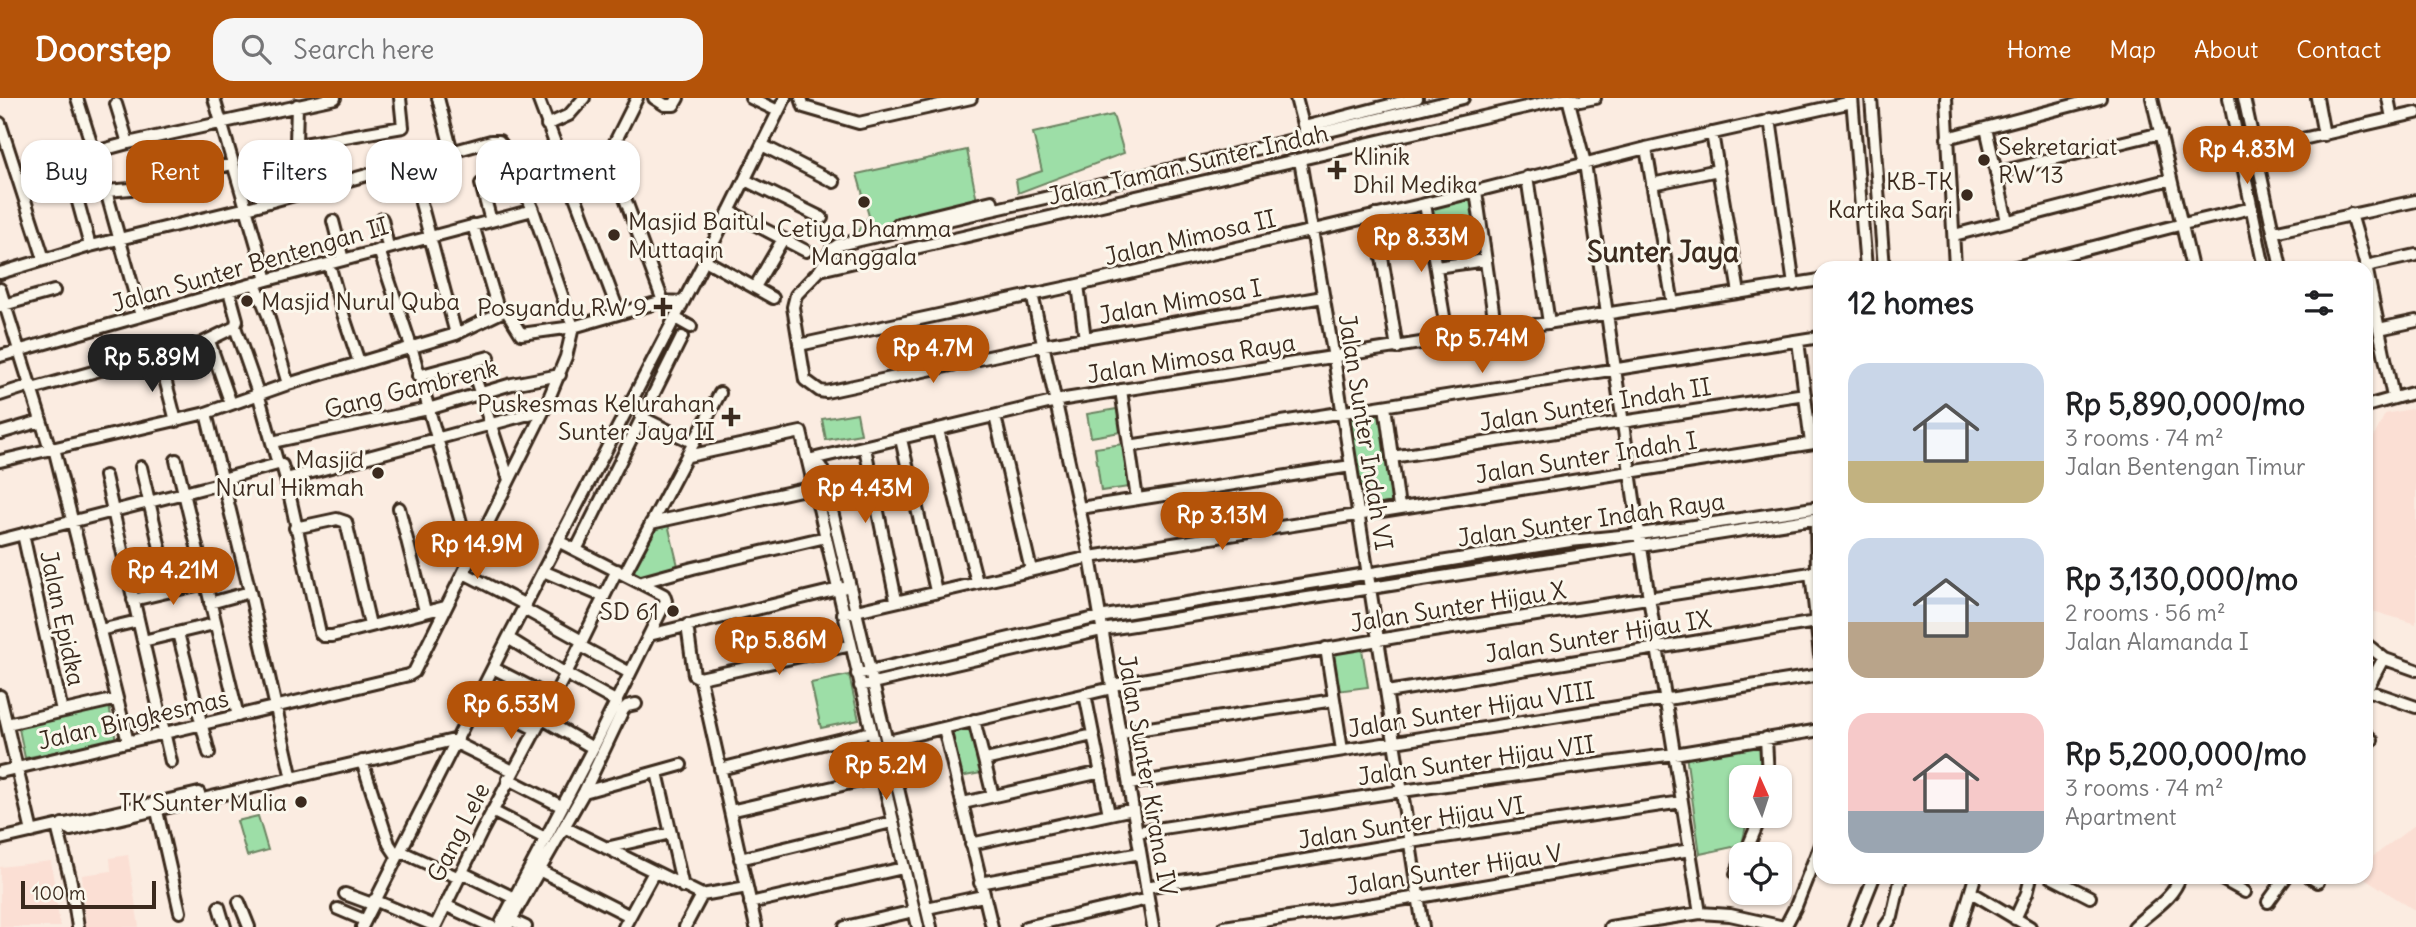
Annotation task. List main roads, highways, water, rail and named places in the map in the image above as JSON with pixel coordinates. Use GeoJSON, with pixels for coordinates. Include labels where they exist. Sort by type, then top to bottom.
{"type":"FeatureCollection","features":[{"type":"Feature","properties":{"kind":"place","name":"Sekretariat RW 13"},"geometry":{"type":"Point","coordinates":[1984,160]}},
{"type":"Feature","properties":{"kind":"place","name":"Klinik Dhil Medika"},"geometry":{"type":"Point","coordinates":[1337,170]}},
{"type":"Feature","properties":{"kind":"place","name":"KB-TK Kartika Sari"},"geometry":{"type":"Point","coordinates":[1967,195]}},
{"type":"Feature","properties":{"kind":"place","name":"Cetiya Dhamma Manggala"},"geometry":{"type":"Point","coordinates":[864,202]}},
{"type":"Feature","properties":{"kind":"place","name":"Masjid Baitul Muttaqin"},"geometry":{"type":"Point","coordinates":[614,235]}},
{"type":"Feature","properties":{"kind":"place","name":"Masjid Nurul Quba"},"geometry":{"type":"Point","coordinates":[247,301]}},
{"type":"Feature","properties":{"kind":"place","name":"Posyandu RW 9"},"geometry":{"type":"Point","coordinates":[663,307]}},
{"type":"Feature","properties":{"kind":"place","name":"Puskesmas Kelurahan Sunter Jaya II"},"geometry":{"type":"Point","coordinates":[731,417]}},
{"type":"Feature","properties":{"kind":"place","name":"Masjid Nurul Hikmah"},"geometry":{"type":"Point","coordinates":[378,473]}},
{"type":"Feature","properties":{"kind":"place","name":"SD 61"},"geometry":{"type":"Point","coordinates":[673,611]}},
{"type":"Feature","properties":{"kind":"place","name":"TK Sunter Mulia"},"geometry":{"type":"Point","coordinates":[301,802]}},
{"type":"Feature","properties":{"kind":"district","name":"Sunter Jaya"},"geometry":{"type":"Point","coordinates":[1663,252]}}]}
